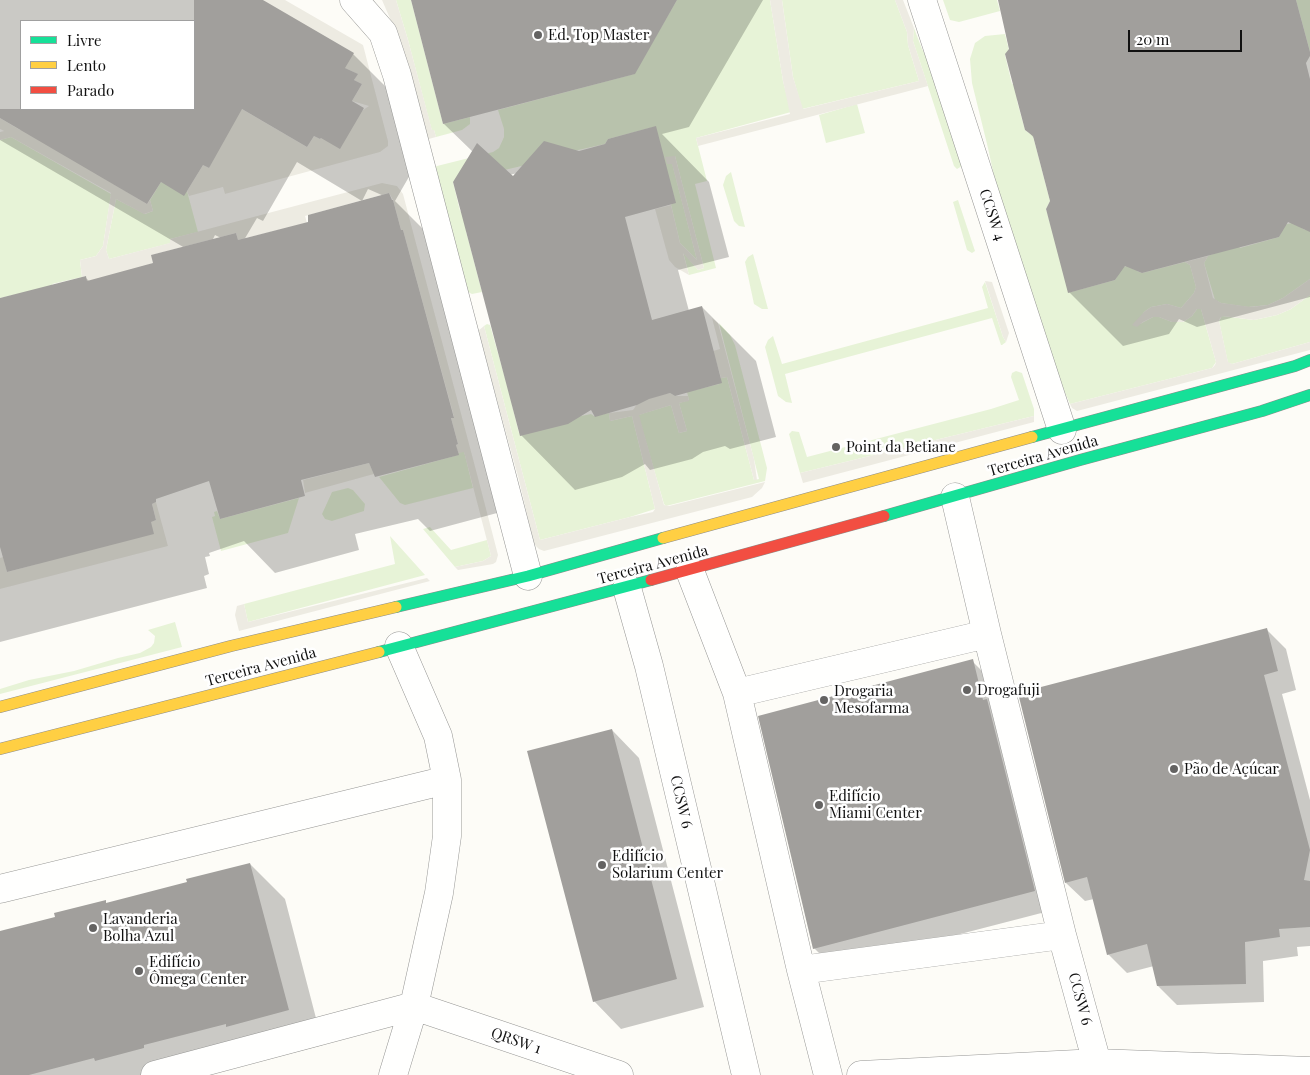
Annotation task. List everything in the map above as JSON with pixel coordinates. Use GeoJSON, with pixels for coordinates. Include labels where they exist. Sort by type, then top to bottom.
{"type":"FeatureCollection","features":[{"type":"Feature","properties":{"kind":"street"},"geometry":{"type":"LineString","coordinates":[[354,0],[383,33],[397,74],[528,576]]}},
{"type":"Feature","properties":{"kind":"street","name":"CCSW 4"},"geometry":{"type":"LineString","coordinates":[[922,0],[1062,430]]}},
{"type":"Feature","properties":{"kind":"street","name":"Terceira Avenida"},"geometry":{"type":"LineString","coordinates":[[0,707],[231,646],[528,576],[790,502],[1295,366],[1310,360]]}},
{"type":"Feature","properties":{"kind":"street","name":"Terceira Avenida"},"geometry":{"type":"LineString","coordinates":[[0,750],[627,588],[955,497],[1080,460],[1262,411],[1310,395]]}},
{"type":"Feature","properties":{"kind":"street","name":"CCSW 6"},"geometry":{"type":"LineString","coordinates":[[955,497],[1062,935],[1097,1063]]}},
{"type":"Feature","properties":{"kind":"street"},"geometry":{"type":"LineString","coordinates":[[690,570],[737,693],[801,970],[828,1075]]}},
{"type":"Feature","properties":{"kind":"street","name":"CCSW 6"},"geometry":{"type":"LineString","coordinates":[[627,588],[649,666],[746,1075]]}},
{"type":"Feature","properties":{"kind":"street"},"geometry":{"type":"LineString","coordinates":[[737,693],[987,634]]}},
{"type":"Feature","properties":{"kind":"street"},"geometry":{"type":"LineString","coordinates":[[394,1075],[414,1006],[439,893],[447,836],[446,780],[438,736],[400,646]]}},
{"type":"Feature","properties":{"kind":"street"},"geometry":{"type":"LineString","coordinates":[[0,889],[446,780]]}},
{"type":"Feature","properties":{"kind":"street"},"geometry":{"type":"LineString","coordinates":[[801,970],[1062,935]]}},
{"type":"Feature","properties":{"kind":"street"},"geometry":{"type":"LineString","coordinates":[[155,1075],[414,1006]]}},
{"type":"Feature","properties":{"kind":"street","name":"QRSW 1"},"geometry":{"type":"LineString","coordinates":[[414,1006],[619,1075]]}},
{"type":"Feature","properties":{"kind":"street"},"geometry":{"type":"LineString","coordinates":[[862,1075],[1097,1063],[1310,1071]]}},
{"type":"Feature","properties":{"kind":"green space"},"geometry":{"type":"Polygon","coordinates":[[[396,0],[411,0],[443,124],[470,117],[470,124],[462,130],[436,137],[434,130],[432,131],[396,0]]]}},
{"type":"Feature","properties":{"kind":"green space"},"geometry":{"type":"Polygon","coordinates":[[[677,0],[770,0],[783,81],[791,112],[696,138],[707,181],[695,184],[716,268],[689,275],[683,252],[698,270],[704,268],[675,156],[672,163],[697,260],[680,243],[671,205],[675,200],[654,127],[608,139],[605,144],[574,151],[571,149],[528,160],[526,165],[453,182],[460,211],[466,212],[469,227],[466,231],[482,292],[472,294],[468,292],[433,167],[493,152],[499,148],[504,137],[504,129],[498,110],[634,74],[677,0]]]}},
{"type":"Feature","properties":{"kind":"green space"},"geometry":{"type":"Polygon","coordinates":[[[782,0],[895,0],[907,32],[908,45],[919,81],[802,109],[793,77],[782,0]]]}},
{"type":"Feature","properties":{"kind":"green space"},"geometry":{"type":"Polygon","coordinates":[[[943,0],[997,0],[1000,11],[959,22],[950,20],[943,0]]]}},
{"type":"Feature","properties":{"kind":"green space"},"geometry":{"type":"Polygon","coordinates":[[[1296,0],[1310,0],[1310,52],[1296,0]]]}},
{"type":"Feature","properties":{"kind":"green space"},"geometry":{"type":"Polygon","coordinates":[[[914,28],[928,60],[962,166],[957,169],[954,166],[913,41],[914,28]]]}},
{"type":"Feature","properties":{"kind":"green space"},"geometry":{"type":"Polygon","coordinates":[[[1005,34],[1009,50],[1005,55],[1012,84],[1019,83],[1017,101],[1025,130],[1029,133],[1032,132],[1050,201],[1046,209],[1071,292],[1115,280],[1117,277],[1115,269],[1135,264],[1137,271],[1142,273],[1185,262],[1190,265],[1196,287],[1194,293],[1181,308],[1167,304],[1151,307],[1144,312],[1140,324],[1153,317],[1159,317],[1172,322],[1183,322],[1192,316],[1197,309],[1201,309],[1216,362],[1212,368],[1070,404],[1001,209],[972,83],[970,59],[975,43],[985,36],[1005,34]]]}},
{"type":"Feature","properties":{"kind":"green space"},"geometry":{"type":"Polygon","coordinates":[[[857,104],[865,133],[826,143],[819,115],[857,104]]]}},
{"type":"Feature","properties":{"kind":"green space"},"geometry":{"type":"Polygon","coordinates":[[[11,137],[111,194],[103,246],[96,256],[80,260],[82,277],[52,284],[56,300],[18,294],[0,298],[0,140],[11,137]]]}},
{"type":"Feature","properties":{"kind":"green space"},"geometry":{"type":"Polygon","coordinates":[[[731,172],[745,227],[739,226],[734,221],[723,185],[726,176],[731,172]]]}},
{"type":"Feature","properties":{"kind":"green space"},"geometry":{"type":"Polygon","coordinates":[[[161,182],[187,191],[198,232],[170,239],[171,243],[109,259],[106,250],[116,199],[145,214],[153,211],[150,200],[161,182]]]}},
{"type":"Feature","properties":{"kind":"green space"},"geometry":{"type":"Polygon","coordinates":[[[958,200],[975,251],[972,253],[967,250],[953,202],[958,200]]]}},
{"type":"Feature","properties":{"kind":"green space"},"geometry":{"type":"Polygon","coordinates":[[[1300,221],[1302,228],[1305,230],[1310,229],[1310,279],[1283,298],[1268,305],[1248,307],[1221,303],[1215,300],[1204,263],[1208,256],[1236,244],[1240,248],[1279,237],[1281,233],[1279,226],[1300,221]]]}},
{"type":"Feature","properties":{"kind":"green space"},"geometry":{"type":"Polygon","coordinates":[[[753,254],[768,309],[762,309],[754,304],[745,262],[753,254]]]}},
{"type":"Feature","properties":{"kind":"green space"},"geometry":{"type":"Polygon","coordinates":[[[985,282],[1006,342],[1002,345],[992,318],[785,374],[792,403],[786,402],[778,396],[765,347],[768,340],[773,336],[782,364],[988,308],[982,287],[985,282]]]}},
{"type":"Feature","properties":{"kind":"green space"},"geometry":{"type":"Polygon","coordinates":[[[1310,295],[1310,342],[1232,364],[1228,363],[1219,321],[1222,316],[1254,320],[1277,315],[1291,309],[1310,295]]]}},
{"type":"Feature","properties":{"kind":"green space"},"geometry":{"type":"Polygon","coordinates":[[[719,323],[730,335],[735,345],[767,468],[765,481],[666,506],[638,415],[671,405],[679,433],[687,431],[679,403],[689,400],[687,392],[719,384],[721,378],[727,377],[754,480],[759,479],[719,323]]]}},
{"type":"Feature","properties":{"kind":"green space"},"geometry":{"type":"Polygon","coordinates":[[[490,325],[507,385],[513,388],[516,400],[512,405],[519,433],[523,435],[571,418],[591,414],[594,416],[609,413],[610,421],[632,416],[655,509],[540,540],[484,326],[490,325]]]}},
{"type":"Feature","properties":{"kind":"green space"},"geometry":{"type":"Polygon","coordinates":[[[1016,371],[1022,373],[1034,409],[1034,416],[800,473],[789,434],[792,431],[799,432],[807,457],[991,409],[1019,400],[1011,377],[1012,373],[1016,371]]]}},
{"type":"Feature","properties":{"kind":"green space"},"geometry":{"type":"Polygon","coordinates":[[[464,451],[473,488],[405,505],[400,503],[379,477],[458,455],[458,453],[464,451]]]}},
{"type":"Feature","properties":{"kind":"green space"},"geometry":{"type":"Polygon","coordinates":[[[348,488],[353,490],[365,504],[364,511],[332,521],[325,519],[322,514],[332,492],[348,488]]]}},
{"type":"Feature","properties":{"kind":"green space"},"geometry":{"type":"Polygon","coordinates":[[[299,498],[288,533],[221,551],[212,517],[215,516],[214,512],[217,511],[220,519],[299,498]]]}},
{"type":"Feature","properties":{"kind":"green space"},"geometry":{"type":"Polygon","coordinates":[[[430,527],[451,550],[487,540],[491,556],[483,561],[455,567],[423,529],[430,527]]]}},
{"type":"Feature","properties":{"kind":"green space"},"geometry":{"type":"Polygon","coordinates":[[[390,536],[425,575],[248,622],[244,604],[395,564],[390,536]]]}},
{"type":"Feature","properties":{"kind":"green space"},"geometry":{"type":"Polygon","coordinates":[[[175,622],[182,647],[0,694],[0,689],[29,680],[74,671],[140,653],[151,647],[154,643],[155,636],[148,630],[175,622]]]}},
{"type":"Feature","properties":{"kind":"shaded area"},"geometry":{"type":"Polygon","coordinates":[[[263,0],[285,0],[363,45],[388,146],[380,152],[225,194],[223,187],[189,196],[187,191],[203,165],[209,168],[220,134],[178,110],[195,110],[195,82],[307,147],[314,136],[320,139],[369,106],[352,101],[362,84],[354,80],[357,74],[345,68],[263,0]]]}},
{"type":"Feature","properties":{"kind":"shaded area"},"geometry":{"type":"Polygon","coordinates":[[[382,0],[396,0],[432,130],[434,130],[436,137],[425,140],[395,30],[382,0]]]}},
{"type":"Feature","properties":{"kind":"shaded area"},"geometry":{"type":"Polygon","coordinates":[[[770,0],[782,0],[793,77],[803,109],[919,81],[908,45],[907,32],[895,0],[903,0],[914,28],[913,41],[928,86],[698,146],[696,138],[790,114],[770,0]]]}},
{"type":"Feature","properties":{"kind":"shaded area"},"geometry":{"type":"Polygon","coordinates":[[[0,118],[20,130],[22,128],[147,204],[150,200],[153,211],[144,214],[116,199],[106,250],[109,259],[170,243],[170,239],[382,183],[397,186],[403,194],[477,474],[498,555],[496,562],[458,570],[455,567],[483,561],[491,556],[464,452],[458,453],[456,445],[458,444],[451,418],[454,417],[403,230],[401,230],[393,200],[389,193],[305,216],[307,223],[238,240],[236,233],[152,255],[153,263],[88,286],[86,276],[82,277],[80,260],[96,256],[103,246],[111,193],[11,137],[0,140],[0,132],[4,131],[0,129],[0,118]]]}},
{"type":"Feature","properties":{"kind":"shaded area"},"geometry":{"type":"Polygon","coordinates":[[[675,156],[704,268],[698,270],[683,253],[689,275],[675,267],[669,260],[655,209],[671,205],[680,243],[697,260],[672,164],[667,164],[665,157],[675,156]]]}},
{"type":"Feature","properties":{"kind":"shaded area"},"geometry":{"type":"Polygon","coordinates":[[[1208,256],[1204,263],[1213,298],[1221,303],[1251,307],[1268,305],[1283,298],[1310,279],[1310,295],[1291,309],[1277,315],[1254,320],[1223,316],[1220,318],[1219,321],[1228,362],[1232,364],[1310,342],[1310,350],[1077,411],[1072,408],[1070,404],[1212,368],[1215,365],[1216,362],[1201,309],[1197,309],[1192,316],[1183,322],[1172,322],[1159,317],[1153,317],[1137,327],[1132,325],[1151,307],[1167,304],[1181,308],[1194,293],[1196,287],[1190,265],[1185,262],[1208,256]]]}},
{"type":"Feature","properties":{"kind":"shaded area"},"geometry":{"type":"Polygon","coordinates":[[[985,281],[992,282],[1009,333],[1006,342],[1003,337],[985,281]]]}},
{"type":"Feature","properties":{"kind":"shaded area"},"geometry":{"type":"Polygon","coordinates":[[[712,318],[718,323],[754,459],[757,480],[754,480],[727,377],[721,378],[713,351],[720,349],[712,318]]]}},
{"type":"Feature","properties":{"kind":"shaded area"},"geometry":{"type":"Polygon","coordinates":[[[484,326],[540,540],[653,512],[655,509],[632,416],[610,421],[609,413],[633,410],[639,401],[660,395],[670,393],[675,396],[688,396],[689,401],[679,403],[687,431],[679,433],[671,405],[639,415],[664,505],[669,506],[765,482],[762,488],[752,497],[544,551],[539,549],[534,544],[519,480],[478,331],[484,326]]]}},
{"type":"Feature","properties":{"kind":"shaded area"},"geometry":{"type":"Polygon","coordinates":[[[1034,416],[1034,422],[803,483],[800,473],[1034,416]]]}},
{"type":"Feature","properties":{"kind":"shaded area"},"geometry":{"type":"Polygon","coordinates":[[[369,463],[374,474],[305,493],[303,480],[369,463]]]}},
{"type":"Feature","properties":{"kind":"shaded area"},"geometry":{"type":"Polygon","coordinates":[[[156,502],[168,546],[0,589],[0,558],[3,557],[7,572],[37,564],[36,558],[156,520],[152,504],[156,502]]]}},
{"type":"Feature","properties":{"kind":"shaded area"},"geometry":{"type":"Polygon","coordinates":[[[427,578],[430,581],[239,631],[235,615],[237,606],[244,604],[248,622],[427,578]]]}},
{"type":"Feature","properties":{"kind":"building"},"geometry":{"type":"Polygon","coordinates":[[[194,0],[263,0],[354,53],[345,68],[358,74],[354,80],[362,84],[352,101],[364,108],[340,149],[314,136],[307,147],[242,109],[209,168],[203,165],[184,196],[161,182],[147,204],[0,118],[0,109],[195,110],[194,0]]]}},
{"type":"Feature","properties":{"kind":"building","name":"Ed. Top Master"},"geometry":{"type":"Polygon","coordinates":[[[411,0],[677,0],[635,74],[443,124],[411,0]]]}},
{"type":"Feature","properties":{"kind":"building"},"geometry":{"type":"Polygon","coordinates":[[[998,0],[1296,0],[1310,52],[1306,63],[1310,79],[1310,232],[1288,222],[1279,237],[1142,273],[1125,266],[1115,280],[1068,293],[1046,209],[1050,201],[1033,136],[1025,130],[1005,54],[1009,49],[998,0]]]}},
{"type":"Feature","properties":{"kind":"building"},"geometry":{"type":"Polygon","coordinates":[[[656,126],[676,203],[625,217],[652,320],[702,306],[722,383],[675,396],[670,393],[595,417],[591,410],[568,424],[520,436],[453,182],[477,143],[513,176],[544,141],[579,151],[605,144],[608,139],[656,126]]]}},
{"type":"Feature","properties":{"kind":"building"},"geometry":{"type":"Polygon","coordinates":[[[389,193],[393,200],[401,230],[403,230],[454,418],[451,418],[459,455],[375,477],[369,463],[301,480],[305,496],[220,519],[209,481],[156,499],[156,502],[152,504],[156,520],[151,522],[154,534],[7,572],[0,547],[0,298],[86,276],[87,281],[153,263],[151,255],[236,233],[238,240],[308,222],[308,215],[389,193]]]}},
{"type":"Feature","properties":{"kind":"building","name":"Pão de Açúcar"},"geometry":{"type":"Polygon","coordinates":[[[1267,628],[1278,671],[1264,675],[1310,850],[1304,880],[1310,881],[1310,927],[1279,929],[1280,937],[1245,942],[1246,984],[1157,986],[1147,944],[1107,955],[1087,877],[1065,883],[1018,693],[1267,628]]]}},
{"type":"Feature","properties":{"kind":"building","name":"Edifício Miami Center"},"geometry":{"type":"Polygon","coordinates":[[[973,659],[983,700],[987,699],[1035,891],[813,949],[758,716],[973,659]]]}},
{"type":"Feature","properties":{"kind":"building","name":"Edifício Solarium Center"},"geometry":{"type":"Polygon","coordinates":[[[612,729],[677,979],[593,1002],[527,751],[612,729]]]}},
{"type":"Feature","properties":{"kind":"building","name":"Edifício Ômega Center"},"geometry":{"type":"Polygon","coordinates":[[[250,863],[289,1010],[226,1027],[226,1024],[144,1045],[144,1048],[95,1061],[94,1058],[29,1075],[0,1075],[0,931],[55,917],[54,913],[106,900],[106,903],[187,882],[186,879],[250,863]]]}},
{"type":"Feature","properties":{"kind":"traffic: fast"},"geometry":{"type":"LineString","coordinates":[[1032,437],[1295,366],[1310,360]]}},
{"type":"Feature","properties":{"kind":"traffic: fast"},"geometry":{"type":"LineString","coordinates":[[884,516],[1262,411],[1310,395]]}},
{"type":"Feature","properties":{"kind":"traffic: fast"},"geometry":{"type":"LineString","coordinates":[[396,607],[528,576],[663,538]]}},
{"type":"Feature","properties":{"kind":"traffic: fast"},"geometry":{"type":"LineString","coordinates":[[379,652],[651,580]]}},
{"type":"Feature","properties":{"kind":"traffic: slow"},"geometry":{"type":"LineString","coordinates":[[663,538],[1032,437]]}},
{"type":"Feature","properties":{"kind":"traffic: slow"},"geometry":{"type":"LineString","coordinates":[[0,707],[231,646],[396,607]]}},
{"type":"Feature","properties":{"kind":"traffic: slow"},"geometry":{"type":"LineString","coordinates":[[0,749],[379,652]]}},
{"type":"Feature","properties":{"kind":"traffic: jam"},"geometry":{"type":"LineString","coordinates":[[651,580],[884,516]]}},
{"type":"Feature","properties":{"kind":"place","name":"Ed. Top Master"},"geometry":{"type":"Point","coordinates":[538,35]}},
{"type":"Feature","properties":{"kind":"place","name":"Point da Betiane"},"geometry":{"type":"Point","coordinates":[836,447]}},
{"type":"Feature","properties":{"kind":"place","name":"Drogafuji"},"geometry":{"type":"Point","coordinates":[967,690]}},
{"type":"Feature","properties":{"kind":"place","name":"Drogaria Mesofarma"},"geometry":{"type":"Point","coordinates":[824,700]}},
{"type":"Feature","properties":{"kind":"place","name":"Pão de Açúcar"},"geometry":{"type":"Point","coordinates":[1174,769]}},
{"type":"Feature","properties":{"kind":"place","name":"Edifício Miami Center"},"geometry":{"type":"Point","coordinates":[819,805]}},
{"type":"Feature","properties":{"kind":"place","name":"Edifício Solarium Center"},"geometry":{"type":"Point","coordinates":[602,865]}},
{"type":"Feature","properties":{"kind":"place","name":"Lavanderia Bolha Azul"},"geometry":{"type":"Point","coordinates":[93,928]}},
{"type":"Feature","properties":{"kind":"place","name":"Edifício Ômega Center"},"geometry":{"type":"Point","coordinates":[139,971]}}]}
